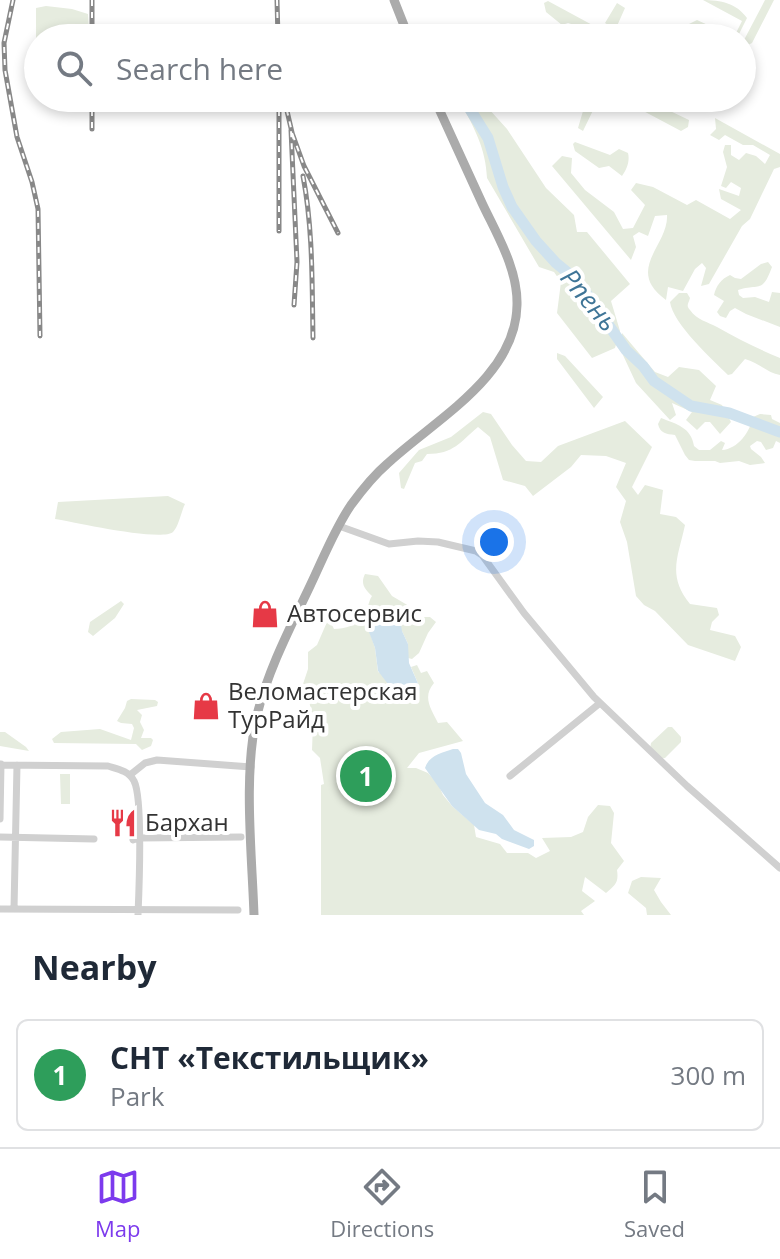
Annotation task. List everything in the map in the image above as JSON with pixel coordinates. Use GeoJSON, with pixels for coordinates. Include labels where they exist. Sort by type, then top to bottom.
{"type":"FeatureCollection","features":[{"type":"Feature","properties":{"kind":"main road"},"geometry":{"type":"LineString","coordinates":[[394,0],[403,24]]}},
{"type":"Feature","properties":{"kind":"main road"},"geometry":{"type":"LineString","coordinates":[[254,915],[251,767],[257,717],[268,679],[292,623],[350,507],[373,478],[487,376],[499,362],[514,326],[517,308],[515,278],[440,112]]}},
{"type":"Feature","properties":{"kind":"street"},"geometry":{"type":"LineString","coordinates":[[339,526],[389,544],[438,542],[482,555],[524,613],[600,703],[780,868]]}},
{"type":"Feature","properties":{"kind":"street"},"geometry":{"type":"LineString","coordinates":[[510,776],[600,703]]}},
{"type":"Feature","properties":{"kind":"street"},"geometry":{"type":"LineString","coordinates":[[130,775],[145,763],[157,760],[251,767]]}},
{"type":"Feature","properties":{"kind":"street"},"geometry":{"type":"LineString","coordinates":[[0,819],[0,764],[108,766],[125,771],[136,787],[138,912]]}},
{"type":"Feature","properties":{"kind":"street"},"geometry":{"type":"LineString","coordinates":[[14,909],[17,765]]}},
{"type":"Feature","properties":{"kind":"street"},"geometry":{"type":"LineString","coordinates":[[0,837],[94,839]]}},
{"type":"Feature","properties":{"kind":"street"},"geometry":{"type":"LineString","coordinates":[[136,839],[241,837]]}},
{"type":"Feature","properties":{"kind":"street"},"geometry":{"type":"LineString","coordinates":[[0,909],[138,912],[238,910]]}},
{"type":"Feature","properties":{"kind":"shaded area"},"geometry":{"type":"Polygon","coordinates":[[[703,0],[728,3],[747,18],[744,24],[740,24],[742,21],[703,0]]]}},
{"type":"Feature","properties":{"kind":"shaded area"},"geometry":{"type":"Polygon","coordinates":[[[765,0],[774,0],[756,35],[756,24],[752,24],[765,0]]]}},
{"type":"Feature","properties":{"kind":"shaded area"},"geometry":{"type":"Polygon","coordinates":[[[548,1],[591,24],[561,24],[546,12],[544,3],[548,1]]]}},
{"type":"Feature","properties":{"kind":"shaded area"},"geometry":{"type":"Polygon","coordinates":[[[617,3],[625,8],[618,24],[605,23],[617,3]]]}},
{"type":"Feature","properties":{"kind":"shaded area"},"geometry":{"type":"Polygon","coordinates":[[[36,8],[72,9],[88,14],[89,24],[36,24],[36,8]]]}},
{"type":"Feature","properties":{"kind":"shaded area"},"geometry":{"type":"Polygon","coordinates":[[[465,112],[492,112],[507,129],[546,188],[574,215],[577,232],[587,232],[630,284],[611,301],[620,331],[615,348],[592,358],[557,313],[561,282],[554,272],[539,267],[487,178],[482,148],[465,112]]]}},
{"type":"Feature","properties":{"kind":"shaded area"},"geometry":{"type":"Polygon","coordinates":[[[583,112],[592,112],[583,131],[578,128],[583,112]]]}},
{"type":"Feature","properties":{"kind":"shaded area"},"geometry":{"type":"Polygon","coordinates":[[[645,112],[672,112],[689,120],[688,127],[681,131],[645,112]]]}},
{"type":"Feature","properties":{"kind":"shaded area"},"geometry":{"type":"Polygon","coordinates":[[[715,118],[780,154],[780,167],[774,169],[750,219],[742,226],[709,284],[701,286],[706,268],[702,263],[695,269],[683,291],[668,287],[666,300],[654,289],[648,268],[666,226],[667,215],[655,216],[648,236],[639,232],[633,236],[636,247],[631,260],[552,166],[562,156],[572,158],[571,173],[585,190],[614,212],[623,229],[633,228],[645,205],[631,190],[636,183],[653,187],[687,205],[696,200],[730,219],[741,210],[721,199],[719,189],[739,196],[741,188],[731,182],[726,188],[721,186],[727,167],[723,152],[725,145],[731,145],[731,155],[739,160],[746,153],[756,156],[765,164],[770,155],[725,135],[719,140],[710,135],[716,129],[715,118]]]}},
{"type":"Feature","properties":{"kind":"shaded area"},"geometry":{"type":"Polygon","coordinates":[[[575,142],[610,155],[619,149],[628,153],[628,165],[622,176],[609,166],[599,168],[575,151],[575,142]]]}},
{"type":"Feature","properties":{"kind":"shaded area"},"geometry":{"type":"Polygon","coordinates":[[[768,262],[772,267],[763,284],[738,290],[743,298],[755,297],[769,302],[772,292],[780,293],[780,327],[735,308],[726,318],[720,316],[717,312],[724,301],[714,295],[722,281],[730,275],[741,279],[768,262]]]}},
{"type":"Feature","properties":{"kind":"shaded area"},"geometry":{"type":"Polygon","coordinates":[[[679,293],[687,293],[690,298],[688,307],[699,318],[780,358],[780,375],[745,359],[728,375],[678,320],[670,302],[679,293]]]}},
{"type":"Feature","properties":{"kind":"shaded area"},"geometry":{"type":"Polygon","coordinates":[[[622,333],[655,372],[668,377],[679,367],[699,370],[716,386],[710,400],[722,405],[731,422],[720,434],[710,422],[705,422],[697,430],[686,420],[692,412],[672,403],[676,415],[670,420],[636,383],[622,353],[622,333]]]}},
{"type":"Feature","properties":{"kind":"shaded area"},"geometry":{"type":"Polygon","coordinates":[[[557,353],[565,356],[603,397],[594,408],[557,359],[557,353]]]}},
{"type":"Feature","properties":{"kind":"shaded area"},"geometry":{"type":"Polygon","coordinates":[[[483,412],[491,414],[526,461],[541,462],[558,446],[625,421],[652,447],[632,487],[638,495],[645,485],[663,490],[660,514],[676,517],[685,525],[676,566],[679,584],[690,604],[717,608],[719,615],[712,622],[710,630],[735,636],[741,647],[735,661],[688,645],[636,596],[627,542],[620,522],[626,501],[616,487],[626,463],[606,456],[581,455],[571,467],[533,496],[525,486],[503,480],[490,437],[478,427],[450,449],[427,454],[422,461],[415,463],[404,489],[401,488],[399,473],[419,450],[451,437],[483,412]]]}},
{"type":"Feature","properties":{"kind":"shaded area"},"geometry":{"type":"Polygon","coordinates":[[[771,415],[780,423],[780,443],[776,441],[773,448],[766,450],[757,441],[750,446],[765,463],[750,465],[739,461],[689,460],[675,435],[664,432],[658,424],[661,418],[682,427],[699,450],[710,450],[721,441],[725,443],[722,450],[738,443],[746,434],[753,417],[771,415]]]}},
{"type":"Feature","properties":{"kind":"shaded area"},"geometry":{"type":"Polygon","coordinates":[[[168,496],[185,504],[173,532],[165,534],[135,533],[55,519],[58,502],[168,496]]]}},
{"type":"Feature","properties":{"kind":"shaded area"},"geometry":{"type":"Polygon","coordinates":[[[365,574],[378,576],[392,596],[409,606],[417,617],[430,617],[436,622],[419,653],[412,659],[408,658],[408,644],[402,631],[372,621],[367,624],[375,648],[378,672],[420,688],[411,667],[417,665],[421,673],[427,671],[434,683],[428,698],[438,723],[447,722],[463,741],[419,753],[407,768],[428,773],[452,806],[474,825],[476,837],[500,844],[507,853],[528,853],[536,858],[550,851],[542,838],[571,837],[583,832],[588,817],[598,805],[610,806],[614,813],[611,843],[624,861],[617,870],[616,883],[606,893],[585,877],[582,891],[595,901],[581,911],[584,915],[321,915],[321,785],[324,784],[320,758],[312,750],[313,723],[308,694],[301,690],[308,669],[308,652],[317,645],[327,622],[330,621],[334,629],[342,628],[355,624],[365,615],[372,596],[364,586],[365,574]]]}},
{"type":"Feature","properties":{"kind":"shaded area"},"geometry":{"type":"Polygon","coordinates":[[[121,601],[124,604],[115,618],[93,636],[88,632],[90,622],[121,601]]]}},
{"type":"Feature","properties":{"kind":"shaded area"},"geometry":{"type":"Polygon","coordinates":[[[131,699],[158,702],[157,706],[137,710],[142,715],[140,722],[144,730],[141,738],[151,738],[151,746],[142,750],[136,744],[54,743],[52,739],[61,732],[100,729],[131,740],[132,724],[117,721],[131,699]]]}},
{"type":"Feature","properties":{"kind":"shaded area"},"geometry":{"type":"Polygon","coordinates":[[[668,727],[672,727],[681,737],[681,742],[660,759],[650,749],[651,743],[668,727]]]}},
{"type":"Feature","properties":{"kind":"shaded area"},"geometry":{"type":"Polygon","coordinates":[[[0,732],[5,732],[29,751],[0,746],[0,732]]]}},
{"type":"Feature","properties":{"kind":"shaded area"},"geometry":{"type":"Polygon","coordinates":[[[60,774],[70,774],[70,804],[61,804],[60,774]]]}},
{"type":"Feature","properties":{"kind":"shaded area"},"geometry":{"type":"Polygon","coordinates":[[[641,877],[661,878],[654,890],[671,915],[647,915],[646,908],[628,893],[632,881],[641,877]]]}},
{"type":"Feature","properties":{"kind":"water"},"geometry":{"type":"Polygon","coordinates":[[[372,621],[386,626],[391,623],[401,625],[408,644],[409,663],[420,688],[418,698],[411,702],[391,688],[378,671],[375,648],[366,624],[372,621]]]}},
{"type":"Feature","properties":{"kind":"water"},"geometry":{"type":"Polygon","coordinates":[[[453,749],[461,753],[466,774],[485,803],[503,815],[514,830],[534,840],[534,846],[529,849],[479,830],[452,806],[425,768],[433,757],[453,749]]]}},
{"type":"Feature","properties":{"kind":"waterway","name":"Рпень"},"geometry":{"type":"LineString","coordinates":[[472,112],[488,138],[512,207],[536,241],[577,280],[626,350],[654,381],[691,406],[729,413],[780,432]]}},
{"type":"Feature","properties":{"kind":"railway"},"geometry":{"type":"LineString","coordinates":[[13,0],[4,43],[5,70],[17,137],[38,209],[40,336]]}},
{"type":"Feature","properties":{"kind":"railway"},"geometry":{"type":"LineString","coordinates":[[92,0],[92,24]]}},
{"type":"Feature","properties":{"kind":"railway"},"geometry":{"type":"LineString","coordinates":[[277,0],[278,24]]}},
{"type":"Feature","properties":{"kind":"railway"},"geometry":{"type":"LineString","coordinates":[[92,112],[92,129]]}},
{"type":"Feature","properties":{"kind":"railway"},"geometry":{"type":"LineString","coordinates":[[279,112],[279,231]]}},
{"type":"Feature","properties":{"kind":"railway"},"geometry":{"type":"LineString","coordinates":[[287,112],[294,141]]}},
{"type":"Feature","properties":{"kind":"railway"},"geometry":{"type":"LineString","coordinates":[[294,305],[297,262],[291,130],[304,166],[338,233]]}},
{"type":"Feature","properties":{"kind":"railway"},"geometry":{"type":"LineString","coordinates":[[303,176],[310,236],[313,338]]}},
{"type":"Feature","properties":{"kind":"place","name":"Автосервис"},"geometry":{"type":"Point","coordinates":[265,614]}},
{"type":"Feature","properties":{"kind":"place","name":"Веломастерская ТурРайд"},"geometry":{"type":"Point","coordinates":[206,706]}},
{"type":"Feature","properties":{"kind":"place","name":"СНТ «Текстильщик»"},"geometry":{"type":"Point","coordinates":[366,776]}},
{"type":"Feature","properties":{"kind":"place","name":"Бархан"},"geometry":{"type":"Point","coordinates":[123,823]}}]}
